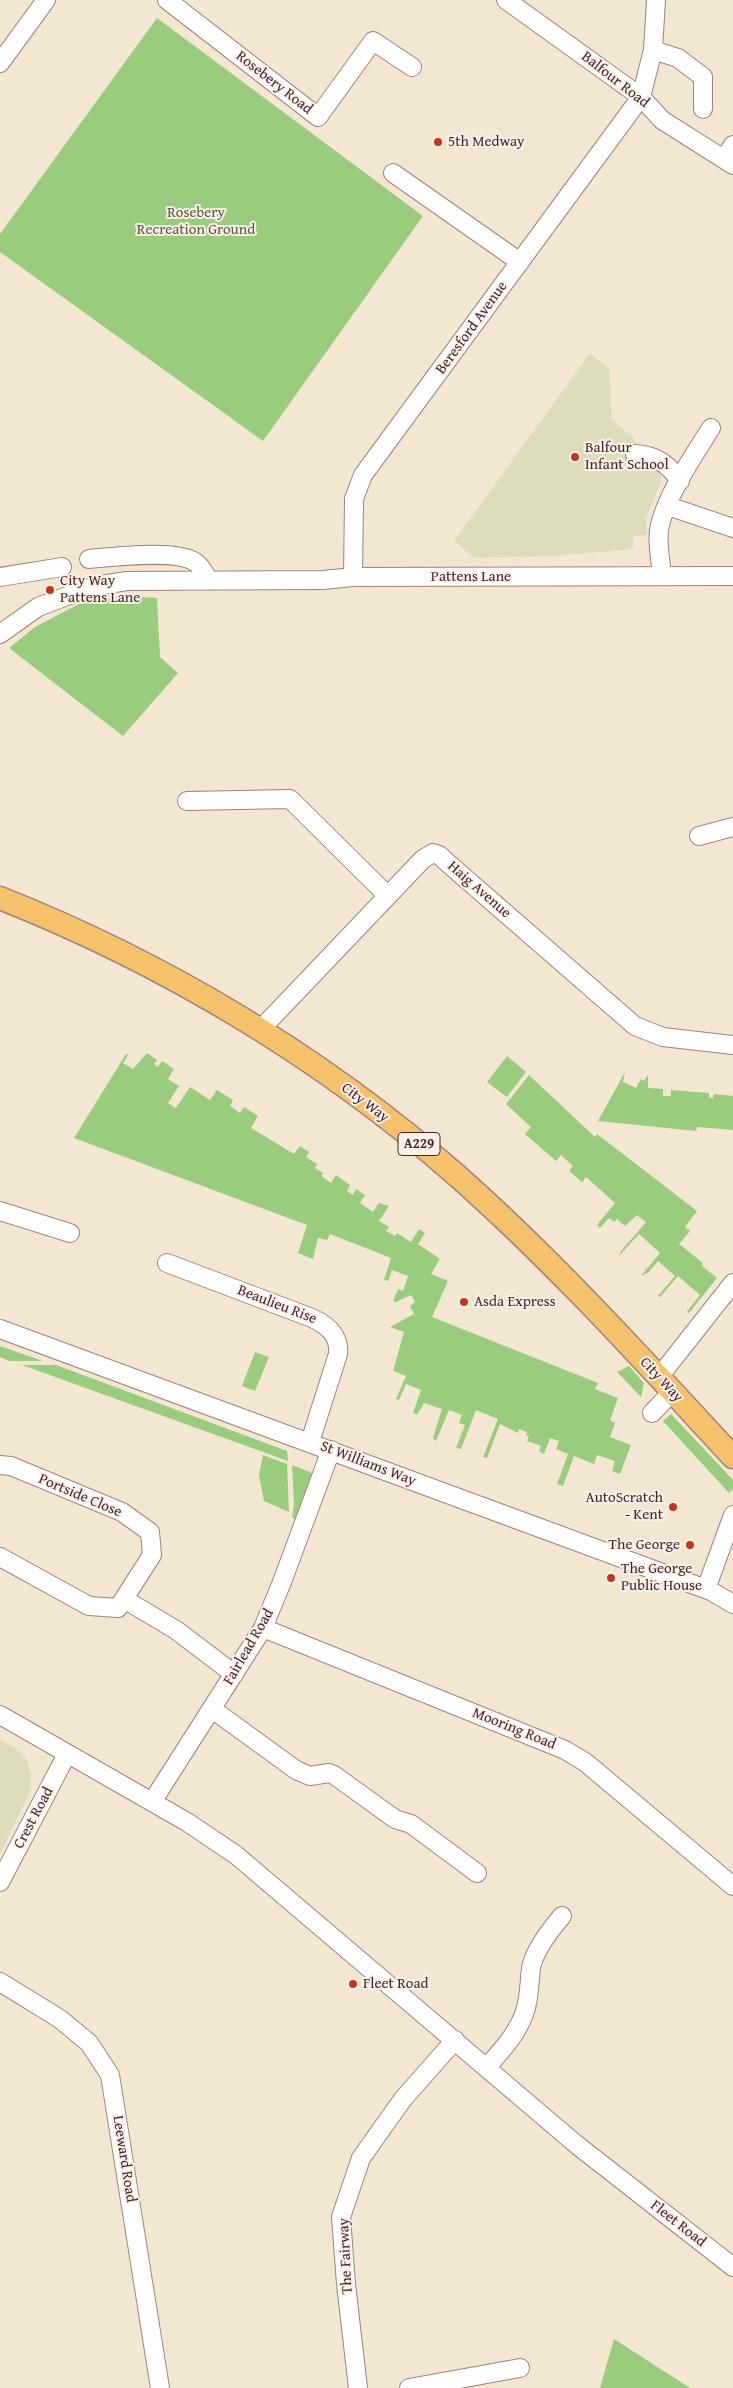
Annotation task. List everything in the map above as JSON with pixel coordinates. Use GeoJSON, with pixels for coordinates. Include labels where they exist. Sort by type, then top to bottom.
{"type":"FeatureCollection","features":[{"type":"Feature","properties":{"kind":"main road","name":"City Way"},"geometry":{"type":"LineString","coordinates":[[0,898],[96,939],[166,975],[260,1030],[342,1086],[410,1137],[514,1227],[733,1457]]}},
{"type":"Feature","properties":{"kind":"street"},"geometry":{"type":"LineString","coordinates":[[0,63],[46,0]]}},
{"type":"Feature","properties":{"kind":"street","name":"Rosebery Road"},"geometry":{"type":"LineString","coordinates":[[166,0],[318,117],[373,41],[412,67]]}},
{"type":"Feature","properties":{"kind":"street","name":"Balfour Road"},"geometry":{"type":"LineString","coordinates":[[506,0],[641,97],[662,120],[730,156]]}},
{"type":"Feature","properties":{"kind":"street"},"geometry":{"type":"LineString","coordinates":[[641,97],[652,50],[656,0]]}},
{"type":"Feature","properties":{"kind":"street"},"geometry":{"type":"LineString","coordinates":[[652,50],[678,58],[703,77],[703,109]]}},
{"type":"Feature","properties":{"kind":"street","name":"Beresford Avenue"},"geometry":{"type":"LineString","coordinates":[[353,578],[354,498],[363,475],[641,97]]}},
{"type":"Feature","properties":{"kind":"street"},"geometry":{"type":"LineString","coordinates":[[393,173],[520,262]]}},
{"type":"Feature","properties":{"kind":"street"},"geometry":{"type":"LineString","coordinates":[[662,576],[659,532],[668,506],[680,481],[711,428]]}},
{"type":"Feature","properties":{"kind":"street"},"geometry":{"type":"LineString","coordinates":[[634,454],[647,454],[661,460],[672,469],[680,481]]}},
{"type":"Feature","properties":{"kind":"street"},"geometry":{"type":"LineString","coordinates":[[668,506],[733,528]]}},
{"type":"Feature","properties":{"kind":"street"},"geometry":{"type":"LineString","coordinates":[[89,559],[124,556],[184,557],[196,562],[209,580]]}},
{"type":"Feature","properties":{"kind":"street"},"geometry":{"type":"LineString","coordinates":[[0,577],[62,567]]}},
{"type":"Feature","properties":{"kind":"street","name":"Pattens Lane"},"geometry":{"type":"LineString","coordinates":[[0,634],[38,607],[83,590],[127,581],[733,576]]}},
{"type":"Feature","properties":{"kind":"street"},"geometry":{"type":"LineString","coordinates":[[187,801],[290,799],[388,896]]}},
{"type":"Feature","properties":{"kind":"street"},"geometry":{"type":"LineString","coordinates":[[700,836],[733,827]]}},
{"type":"Feature","properties":{"kind":"street","name":"Haig Avenue"},"geometry":{"type":"LineString","coordinates":[[260,1030],[423,859],[430,854],[437,854],[635,1026],[651,1034],[672,1039],[733,1045]]}},
{"type":"Feature","properties":{"kind":"street"},"geometry":{"type":"LineString","coordinates":[[0,1211],[70,1233]]}},
{"type":"Feature","properties":{"kind":"street","name":"Beaulieu Rise"},"geometry":{"type":"LineString","coordinates":[[167,1263],[312,1318],[326,1325],[333,1332],[338,1346],[338,1358],[310,1442]]}},
{"type":"Feature","properties":{"kind":"street"},"geometry":{"type":"LineString","coordinates":[[652,1413],[665,1384],[733,1283]]}},
{"type":"Feature","properties":{"kind":"street","name":"St Williams Way"},"geometry":{"type":"LineString","coordinates":[[0,1329],[708,1590],[733,1604]]}},
{"type":"Feature","properties":{"kind":"street","name":"Fairlead Road"},"geometry":{"type":"LineString","coordinates":[[152,1802],[263,1628],[331,1450]]}},
{"type":"Feature","properties":{"kind":"street","name":"Portside Close"},"geometry":{"type":"LineString","coordinates":[[0,1465],[11,1466],[122,1512],[150,1532],[152,1555],[124,1599]]}},
{"type":"Feature","properties":{"kind":"street"},"geometry":{"type":"LineString","coordinates":[[733,1515],[708,1590],[733,1593]]}},
{"type":"Feature","properties":{"kind":"street"},"geometry":{"type":"LineString","coordinates":[[0,1556],[89,1606],[118,1608],[124,1599],[176,1630],[234,1674]]}},
{"type":"Feature","properties":{"kind":"street","name":"Mooring Road"},"geometry":{"type":"LineString","coordinates":[[263,1628],[565,1750],[585,1762],[733,1886]]}},
{"type":"Feature","properties":{"kind":"street"},"geometry":{"type":"LineString","coordinates":[[212,1710],[296,1770],[312,1776],[329,1773],[334,1775],[395,1819],[411,1824],[476,1873]]}},
{"type":"Feature","properties":{"kind":"street","name":"Fleet Road"},"geometry":{"type":"LineString","coordinates":[[0,1715],[194,1826],[236,1855],[577,2145],[733,2266]]}},
{"type":"Feature","properties":{"kind":"street","name":"Crest Road"},"geometry":{"type":"LineString","coordinates":[[0,1882],[67,1754]]}},
{"type":"Feature","properties":{"kind":"street"},"geometry":{"type":"LineString","coordinates":[[487,2067],[521,2021],[528,2002],[535,1957],[549,1931],[562,1916]]}},
{"type":"Feature","properties":{"kind":"street","name":"Leeward Road"},"geometry":{"type":"LineString","coordinates":[[0,1982],[60,2019],[89,2044],[110,2076],[160,2388]]}},
{"type":"Feature","properties":{"kind":"street","name":"The Fairway"},"geometry":{"type":"LineString","coordinates":[[358,2388],[346,2284],[341,2217],[361,2158],[403,2099],[455,2040]]}},
{"type":"Feature","properties":{"kind":"street"},"geometry":{"type":"LineString","coordinates":[[409,2388],[520,2368]]}},
{"type":"Feature","properties":{"kind":"shaded area","name":"Balfour Infant School"},"geometry":{"type":"Polygon","coordinates":[[[590,353],[609,369],[612,420],[634,438],[635,460],[644,460],[657,469],[661,475],[661,482],[646,518],[647,535],[633,536],[633,549],[555,556],[475,558],[454,541],[590,353]]]}},
{"type":"Feature","properties":{"kind":"shaded area"},"geometry":{"type":"Polygon","coordinates":[[[0,1739],[18,1750],[27,1760],[31,1775],[29,1794],[0,1854],[0,1739]]]}},
{"type":"Feature","properties":{"kind":"green space","name":"Rosebery Recreation Ground"},"geometry":{"type":"Polygon","coordinates":[[[157,18],[423,216],[263,441],[0,252],[0,234],[157,18]]]}},
{"type":"Feature","properties":{"kind":"green space"},"geometry":{"type":"Polygon","coordinates":[[[126,596],[157,598],[160,657],[178,673],[123,736],[9,648],[35,627],[79,604],[126,596]]]}},
{"type":"Feature","properties":{"kind":"green space"},"geometry":{"type":"Polygon","coordinates":[[[147,1053],[157,1060],[154,1064],[158,1067],[162,1061],[174,1069],[168,1079],[179,1086],[168,1103],[176,1108],[190,1087],[210,1100],[217,1090],[233,1100],[230,1106],[240,1113],[244,1107],[258,1116],[251,1128],[294,1154],[300,1146],[309,1152],[306,1157],[317,1164],[315,1168],[323,1173],[321,1176],[331,1183],[336,1175],[350,1185],[347,1191],[353,1195],[356,1189],[365,1195],[360,1203],[373,1212],[379,1203],[389,1206],[379,1221],[389,1227],[386,1231],[395,1236],[397,1233],[411,1242],[419,1229],[425,1233],[418,1244],[440,1259],[431,1274],[448,1281],[432,1317],[598,1383],[595,1389],[618,1398],[610,1420],[615,1423],[610,1437],[631,1445],[620,1474],[612,1471],[615,1461],[597,1455],[594,1464],[574,1456],[563,1486],[557,1484],[568,1454],[556,1449],[559,1441],[550,1438],[544,1454],[539,1451],[541,1446],[527,1441],[529,1436],[526,1435],[527,1432],[519,1429],[518,1433],[500,1424],[487,1458],[483,1457],[498,1419],[476,1410],[461,1449],[456,1448],[465,1425],[459,1423],[462,1415],[449,1410],[436,1441],[433,1438],[442,1409],[424,1403],[417,1415],[413,1413],[421,1390],[406,1384],[399,1400],[396,1399],[406,1376],[393,1371],[404,1332],[390,1327],[414,1314],[410,1306],[415,1302],[411,1295],[396,1302],[393,1301],[398,1289],[403,1291],[408,1276],[392,1270],[388,1281],[384,1280],[391,1258],[330,1234],[327,1240],[318,1238],[313,1259],[298,1253],[307,1225],[74,1138],[126,1054],[128,1055],[123,1063],[133,1069],[147,1053]]]}},
{"type":"Feature","properties":{"kind":"green space"},"geometry":{"type":"Polygon","coordinates":[[[507,1056],[526,1072],[507,1097],[487,1082],[507,1056]]]}},
{"type":"Feature","properties":{"kind":"green space"},"geometry":{"type":"Polygon","coordinates":[[[625,1072],[623,1082],[636,1088],[641,1079],[644,1081],[648,1075],[648,1088],[663,1089],[663,1096],[671,1096],[671,1090],[709,1093],[709,1098],[713,1098],[714,1094],[733,1096],[733,1130],[697,1127],[696,1131],[598,1121],[625,1072]]]}},
{"type":"Feature","properties":{"kind":"green space"},"geometry":{"type":"Polygon","coordinates":[[[529,1075],[595,1137],[597,1134],[697,1211],[685,1227],[690,1231],[679,1244],[703,1263],[702,1266],[717,1278],[689,1313],[687,1311],[700,1295],[678,1276],[660,1297],[658,1296],[675,1276],[658,1261],[649,1272],[641,1276],[660,1253],[639,1234],[619,1256],[621,1251],[646,1222],[637,1215],[625,1226],[617,1219],[614,1222],[609,1218],[600,1228],[597,1225],[615,1203],[586,1177],[582,1182],[569,1171],[573,1166],[561,1155],[556,1161],[525,1134],[531,1127],[506,1104],[529,1075]]]}},
{"type":"Feature","properties":{"kind":"green space"},"geometry":{"type":"Polygon","coordinates":[[[0,1346],[43,1361],[9,1361],[0,1357],[0,1346]]]}},
{"type":"Feature","properties":{"kind":"green space"},"geometry":{"type":"Polygon","coordinates":[[[255,1352],[269,1357],[255,1391],[242,1386],[255,1352]]]}},
{"type":"Feature","properties":{"kind":"green space"},"geometry":{"type":"Polygon","coordinates":[[[22,1365],[56,1365],[287,1451],[288,1461],[22,1365]]]}},
{"type":"Feature","properties":{"kind":"green space"},"geometry":{"type":"Polygon","coordinates":[[[629,1366],[644,1383],[641,1397],[617,1372],[629,1366]]]}},
{"type":"Feature","properties":{"kind":"green space"},"geometry":{"type":"Polygon","coordinates":[[[671,1414],[733,1480],[733,1489],[729,1493],[663,1421],[671,1414]]]}},
{"type":"Feature","properties":{"kind":"green space"},"geometry":{"type":"Polygon","coordinates":[[[263,1455],[287,1464],[289,1512],[264,1501],[259,1475],[263,1455]]]}},
{"type":"Feature","properties":{"kind":"green space"},"geometry":{"type":"Polygon","coordinates":[[[292,1465],[312,1473],[296,1521],[292,1517],[294,1504],[292,1465]]]}},
{"type":"Feature","properties":{"kind":"green space"},"geometry":{"type":"Polygon","coordinates":[[[614,2339],[690,2388],[600,2388],[614,2339]]]}},
{"type":"Feature","properties":{"kind":"place","name":"5th Medway"},"geometry":{"type":"Point","coordinates":[438,142]}},
{"type":"Feature","properties":{"kind":"place","name":"Balfour Infant School"},"geometry":{"type":"Point","coordinates":[575,457]}},
{"type":"Feature","properties":{"kind":"place","name":"City Way Pattens Lane"},"geometry":{"type":"Point","coordinates":[50,590]}},
{"type":"Feature","properties":{"kind":"place","name":"Asda Express"},"geometry":{"type":"Point","coordinates":[464,1302]}},
{"type":"Feature","properties":{"kind":"place","name":"AutoScratch - Kent"},"geometry":{"type":"Point","coordinates":[673,1507]}},
{"type":"Feature","properties":{"kind":"place","name":"The George"},"geometry":{"type":"Point","coordinates":[690,1545]}},
{"type":"Feature","properties":{"kind":"place","name":"The George Public House"},"geometry":{"type":"Point","coordinates":[611,1578]}},
{"type":"Feature","properties":{"kind":"place","name":"Fleet Road"},"geometry":{"type":"Point","coordinates":[353,1984]}}]}
